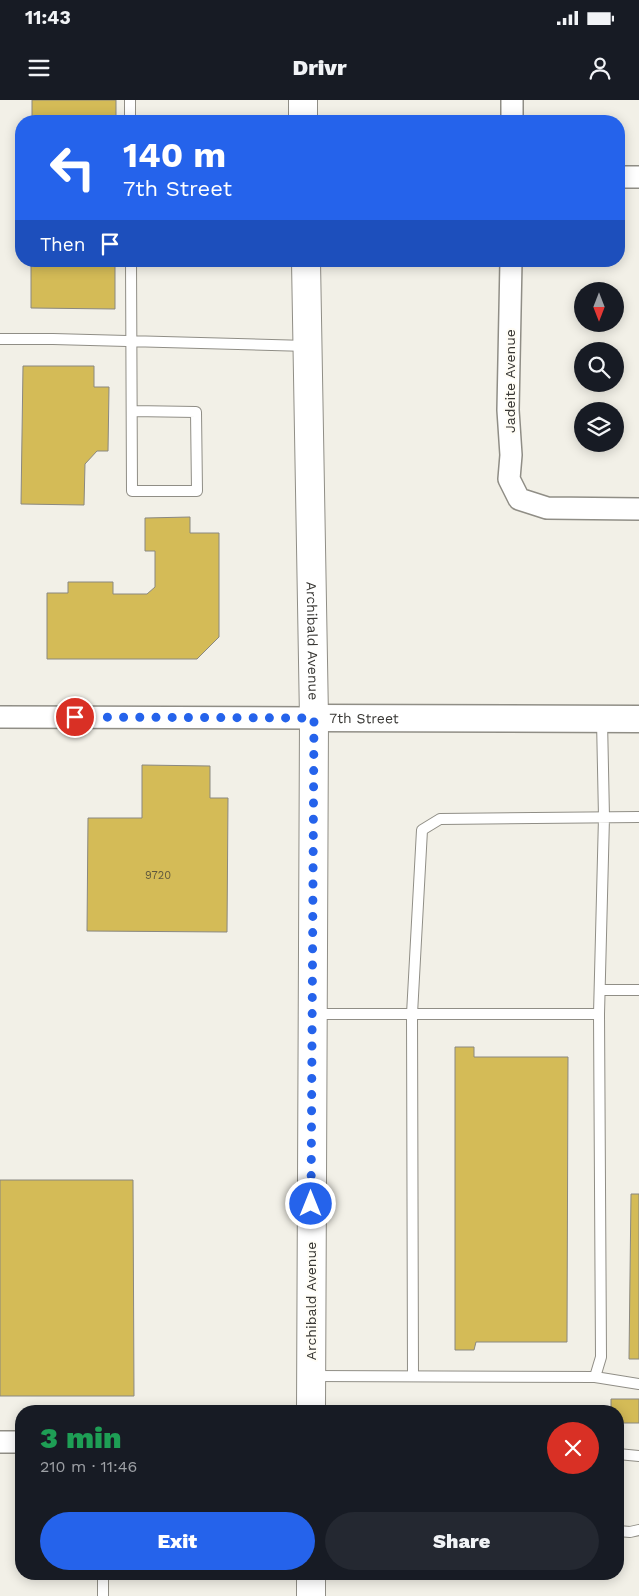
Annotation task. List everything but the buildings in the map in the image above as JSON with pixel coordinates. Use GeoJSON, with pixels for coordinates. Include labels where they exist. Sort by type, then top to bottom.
{"type":"FeatureCollection","features":[{"type":"Feature","properties":{"kind":"main road"},"geometry":{"type":"LineString","coordinates":[[303,100],[304,115]]}},
{"type":"Feature","properties":{"kind":"main road","name":"Archibald Avenue"},"geometry":{"type":"LineString","coordinates":[[306,267],[314,718],[311,1405]]}},
{"type":"Feature","properties":{"kind":"main road"},"geometry":{"type":"LineString","coordinates":[[311,1580],[311,1596]]}},
{"type":"Feature","properties":{"kind":"street"},"geometry":{"type":"LineString","coordinates":[[512,100],[512,115]]}},
{"type":"Feature","properties":{"kind":"street"},"geometry":{"type":"LineString","coordinates":[[625,177],[639,178]]}},
{"type":"Feature","properties":{"kind":"street","name":"Jadeite Avenue"},"geometry":{"type":"LineString","coordinates":[[511,267],[508,410],[511,456],[509,479],[519,499],[547,508],[639,509]]}},
{"type":"Feature","properties":{"kind":"street","name":"7th Street"},"geometry":{"type":"LineString","coordinates":[[0,717],[639,719]]}},
{"type":"Feature","properties":{"kind":"street"},"geometry":{"type":"LineString","coordinates":[[0,1442],[15,1442]]}},
{"type":"Feature","properties":{"kind":"lane"},"geometry":{"type":"LineString","coordinates":[[130,100],[130,115]]}},
{"type":"Feature","properties":{"kind":"lane"},"geometry":{"type":"LineString","coordinates":[[131,267],[132,492],[197,491],[196,412],[132,410]]}},
{"type":"Feature","properties":{"kind":"lane"},"geometry":{"type":"LineString","coordinates":[[0,339],[308,346]]}},
{"type":"Feature","properties":{"kind":"lane"},"geometry":{"type":"LineString","coordinates":[[595,1377],[601,1357],[599,1014],[604,817],[602,719]]}},
{"type":"Feature","properties":{"kind":"lane"},"geometry":{"type":"LineString","coordinates":[[413,1376],[412,1014],[422,830],[440,819],[639,817]]}},
{"type":"Feature","properties":{"kind":"lane"},"geometry":{"type":"LineString","coordinates":[[600,990],[639,990]]}},
{"type":"Feature","properties":{"kind":"lane"},"geometry":{"type":"LineString","coordinates":[[312,1014],[599,1014]]}},
{"type":"Feature","properties":{"kind":"lane"},"geometry":{"type":"LineString","coordinates":[[310,1376],[595,1377],[639,1384]]}},
{"type":"Feature","properties":{"kind":"lane"},"geometry":{"type":"LineString","coordinates":[[624,1455],[639,1456]]}},
{"type":"Feature","properties":{"kind":"lane"},"geometry":{"type":"LineString","coordinates":[[624,1532],[639,1530]]}},
{"type":"Feature","properties":{"kind":"lane"},"geometry":{"type":"LineString","coordinates":[[103,1580],[103,1596]]}},
{"type":"Feature","properties":{"kind":"route"},"geometry":{"type":"LineString","coordinates":[[75,717],[314,718],[311,1204]]}}]}
